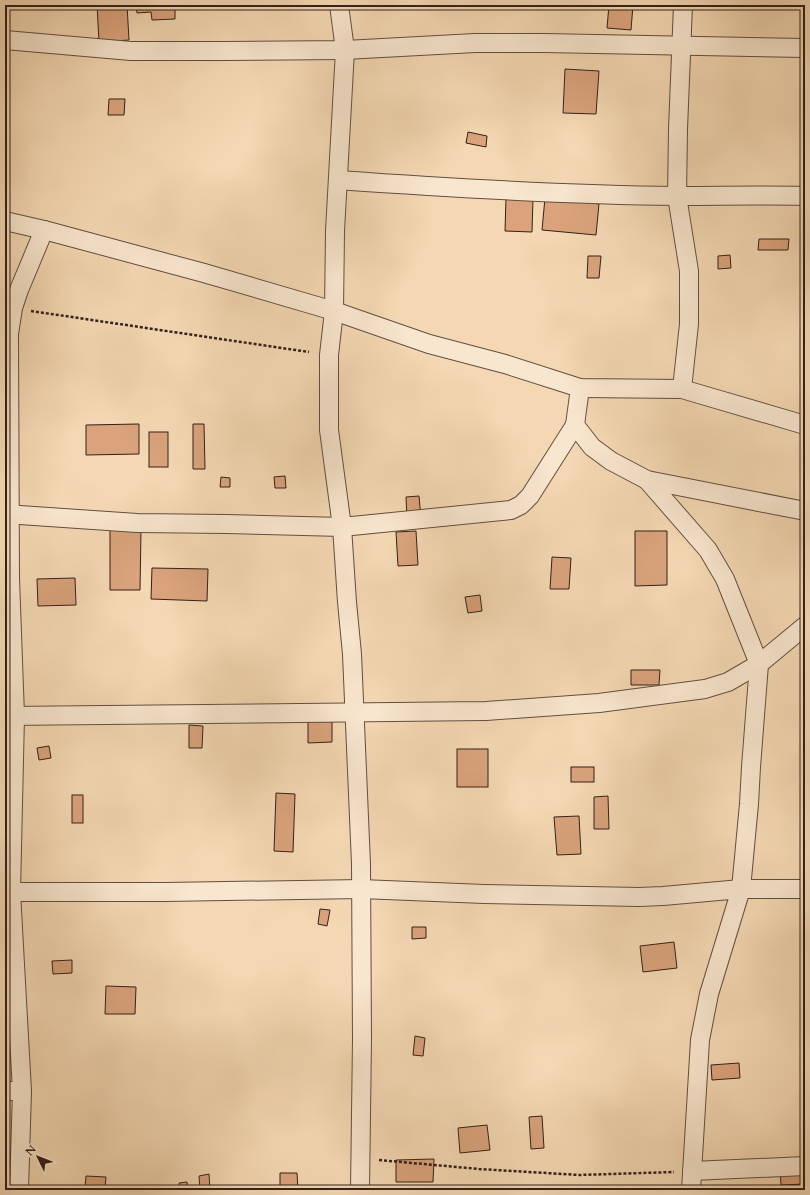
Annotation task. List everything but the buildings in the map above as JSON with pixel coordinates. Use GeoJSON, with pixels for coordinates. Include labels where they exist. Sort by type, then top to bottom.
{"type":"FeatureCollection","features":[{"type":"Feature","properties":{"kind":"street"},"geometry":{"type":"LineString","coordinates":[[339,5],[345,50],[335,231],[334,311],[329,355],[329,430],[342,527],[355,714],[357,795],[361,864],[362,1039],[360,1190]]}},
{"type":"Feature","properties":{"kind":"street"},"geometry":{"type":"LineString","coordinates":[[682,389],[689,324],[689,271],[677,196],[683,5]]}},
{"type":"Feature","properties":{"kind":"street"},"geometry":{"type":"LineString","coordinates":[[5,40],[130,51],[345,50],[474,43],[805,48]]}},
{"type":"Feature","properties":{"kind":"street"},"geometry":{"type":"LineString","coordinates":[[338,180],[466,189],[677,196],[805,196]]}},
{"type":"Feature","properties":{"kind":"street"},"geometry":{"type":"LineString","coordinates":[[5,221],[204,273],[334,311],[429,344],[505,364],[580,388],[682,389],[805,425]]}},
{"type":"Feature","properties":{"kind":"street"},"geometry":{"type":"LineString","coordinates":[[19,1190],[13,1091],[8,892],[10,716],[10,578],[7,514],[9,334],[13,308],[19,290],[44,230]]}},
{"type":"Feature","properties":{"kind":"street"},"geometry":{"type":"LineString","coordinates":[[7,514],[188,525],[226,524],[342,527],[511,510],[521,505],[530,496],[575,425],[580,388]]}},
{"type":"Feature","properties":{"kind":"street"},"geometry":{"type":"LineString","coordinates":[[575,425],[592,447],[611,461],[647,480],[805,511]]}},
{"type":"Feature","properties":{"kind":"street"},"geometry":{"type":"LineString","coordinates":[[647,480],[708,550],[725,579],[759,664],[741,889],[709,994],[700,1040],[691,1190]]}},
{"type":"Feature","properties":{"kind":"street"},"geometry":{"type":"LineString","coordinates":[[10,716],[486,712],[599,703],[705,689],[728,682],[759,664],[805,626]]}},
{"type":"Feature","properties":{"kind":"street"},"geometry":{"type":"LineString","coordinates":[[8,892],[165,892],[361,889],[484,894],[639,897],[741,889],[805,889]]}},
{"type":"Feature","properties":{"kind":"street"},"geometry":{"type":"LineString","coordinates":[[692,1171],[805,1166]]}},
{"type":"Feature","properties":{"kind":"path"},"geometry":{"type":"LineString","coordinates":[[13,308],[329,355]]}},
{"type":"Feature","properties":{"kind":"path"},"geometry":{"type":"LineString","coordinates":[[360,1158],[479,1170],[579,1175],[692,1171]]}}]}
